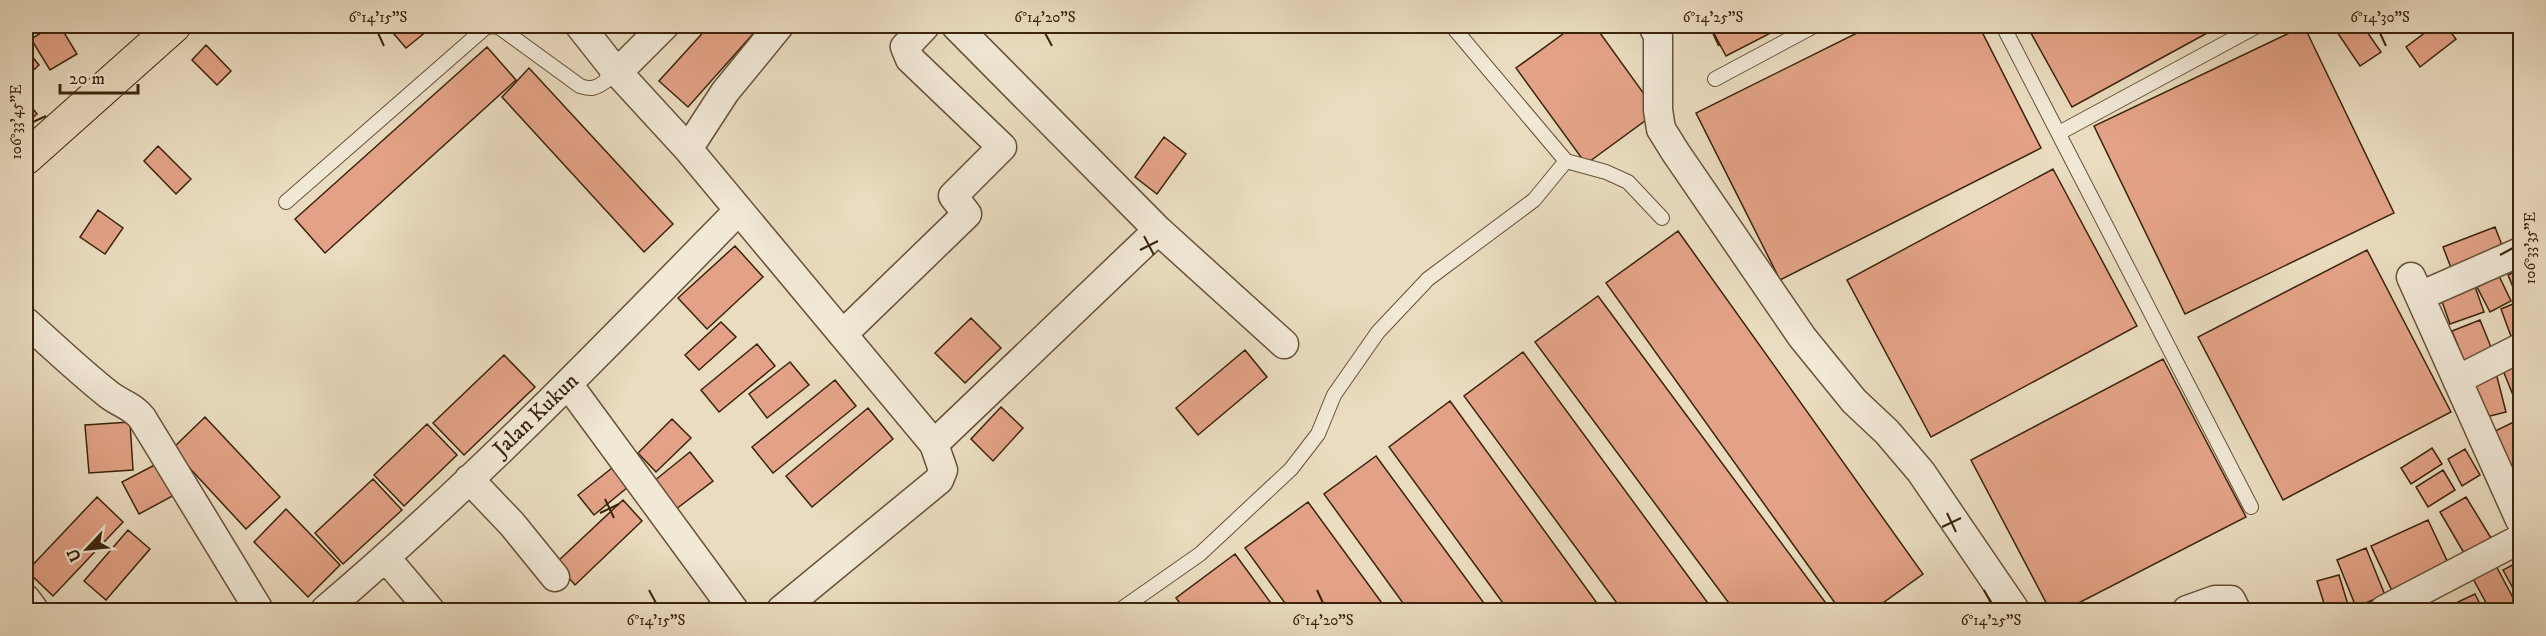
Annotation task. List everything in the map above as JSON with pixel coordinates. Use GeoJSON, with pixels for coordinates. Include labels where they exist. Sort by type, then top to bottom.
{"type":"FeatureCollection","features":[{"type":"Feature","properties":{"kind":"main road"},"geometry":{"type":"LineString","coordinates":[[26,158],[174,26]]}},
{"type":"Feature","properties":{"kind":"street"},"geometry":{"type":"LineString","coordinates":[[580,26],[614,68],[688,149],[934,444],[943,470],[939,480],[781,610]]}},
{"type":"Feature","properties":{"kind":"street"},"geometry":{"type":"LineString","coordinates":[[614,68],[664,26]]}},
{"type":"Feature","properties":{"kind":"street"},"geometry":{"type":"LineString","coordinates":[[688,149],[725,92],[779,26]]}},
{"type":"Feature","properties":{"kind":"street"},"geometry":{"type":"LineString","coordinates":[[843,334],[967,214],[953,196],[1002,147],[910,59],[905,47],[925,26]]}},
{"type":"Feature","properties":{"kind":"street"},"geometry":{"type":"LineString","coordinates":[[956,26],[1158,230],[1284,344]]}},
{"type":"Feature","properties":{"kind":"street"},"geometry":{"type":"LineString","coordinates":[[1653,26],[1658,36],[1658,110],[1661,129],[1802,337],[1854,401],[1887,432],[1922,472],[2015,610]]}},
{"type":"Feature","properties":{"kind":"street","name":"Jalan Kukun"},"geometry":{"type":"LineString","coordinates":[[325,610],[386,558],[568,384],[738,211]]}},
{"type":"Feature","properties":{"kind":"street"},"geometry":{"type":"LineString","coordinates":[[934,444],[1158,230]]}},
{"type":"Feature","properties":{"kind":"street"},"geometry":{"type":"LineString","coordinates":[[2520,252],[2416,286],[2520,520]]}},
{"type":"Feature","properties":{"kind":"street"},"geometry":{"type":"LineString","coordinates":[[26,322],[97,386],[116,401],[135,410],[142,418],[259,610]]}},
{"type":"Feature","properties":{"kind":"street"},"geometry":{"type":"LineString","coordinates":[[2457,380],[2520,348]]}},
{"type":"Feature","properties":{"kind":"street"},"geometry":{"type":"LineString","coordinates":[[568,384],[734,610]]}},
{"type":"Feature","properties":{"kind":"street"},"geometry":{"type":"LineString","coordinates":[[469,479],[512,524],[555,576]]}},
{"type":"Feature","properties":{"kind":"street"},"geometry":{"type":"LineString","coordinates":[[2384,610],[2520,539]]}},
{"type":"Feature","properties":{"kind":"street"},"geometry":{"type":"LineString","coordinates":[[386,558],[430,610]]}},
{"type":"Feature","properties":{"kind":"street"},"geometry":{"type":"LineString","coordinates":[[26,599],[34,610]]}},
{"type":"Feature","properties":{"kind":"street"},"geometry":{"type":"LineString","coordinates":[[2187,610],[2222,599],[2231,600],[2236,610]]}},
{"type":"Feature","properties":{"kind":"lane"},"geometry":{"type":"LineString","coordinates":[[1452,26],[1566,161],[1606,172],[1628,182],[1662,218]]}},
{"type":"Feature","properties":{"kind":"lane"},"geometry":{"type":"LineString","coordinates":[[1715,79],[1814,26]]}},
{"type":"Feature","properties":{"kind":"lane"},"geometry":{"type":"LineString","coordinates":[[2003,26],[2251,507]]}},
{"type":"Feature","properties":{"kind":"lane"},"geometry":{"type":"LineString","coordinates":[[2059,133],[2257,26]]}},
{"type":"Feature","properties":{"kind":"lane"},"geometry":{"type":"LineString","coordinates":[[286,202],[485,28],[499,27],[580,86],[588,89],[596,88],[606,81],[614,68]]}},
{"type":"Feature","properties":{"kind":"lane"},"geometry":{"type":"LineString","coordinates":[[1120,610],[1200,554],[1291,469],[1318,434],[1334,395],[1377,332],[1428,279],[1533,200],[1566,161]]}},
{"type":"Feature","properties":{"kind":"building"},"geometry":{"type":"Polygon","coordinates":[[[52,26],[60,26],[77,54],[50,70],[31,39],[52,26]]]}},
{"type":"Feature","properties":{"kind":"building"},"geometry":{"type":"Polygon","coordinates":[[[387,26],[431,26],[432,27],[406,48],[387,26]]]}},
{"type":"Feature","properties":{"kind":"building"},"geometry":{"type":"Polygon","coordinates":[[[709,26],[760,26],[688,107],[659,81],[709,26]]]}},
{"type":"Feature","properties":{"kind":"building"},"geometry":{"type":"Polygon","coordinates":[[[1574,26],[1595,26],[1657,112],[1586,164],[1516,68],[1574,26]]]}},
{"type":"Feature","properties":{"kind":"building"},"geometry":{"type":"Polygon","coordinates":[[[1710,26],[1784,26],[1726,56],[1710,26]]]}},
{"type":"Feature","properties":{"kind":"building"},"geometry":{"type":"Polygon","coordinates":[[[1871,26],[1979,26],[2041,148],[1780,280],[1696,113],[1871,26]]]}},
{"type":"Feature","properties":{"kind":"building"},"geometry":{"type":"Polygon","coordinates":[[[2027,26],[2220,26],[2072,107],[2027,26]]]}},
{"type":"Feature","properties":{"kind":"building"},"geometry":{"type":"Polygon","coordinates":[[[2304,26],[2394,213],[2185,314],[2094,126],[2304,26]]]}},
{"type":"Feature","properties":{"kind":"building"},"geometry":{"type":"Polygon","coordinates":[[[2333,26],[2363,26],[2381,52],[2360,66],[2333,26]]]}},
{"type":"Feature","properties":{"kind":"building"},"geometry":{"type":"Polygon","coordinates":[[[2434,26],[2446,26],[2456,39],[2420,67],[2406,47],[2434,26]]]}},
{"type":"Feature","properties":{"kind":"building"},"geometry":{"type":"Polygon","coordinates":[[[206,45],[231,71],[217,85],[192,60],[206,45]]]}},
{"type":"Feature","properties":{"kind":"building"},"geometry":{"type":"Polygon","coordinates":[[[487,47],[516,80],[325,253],[295,219],[487,47]]]}},
{"type":"Feature","properties":{"kind":"building"},"geometry":{"type":"Polygon","coordinates":[[[26,49],[39,65],[26,77],[26,49]]]}},
{"type":"Feature","properties":{"kind":"building"},"geometry":{"type":"Polygon","coordinates":[[[529,68],[673,224],[644,252],[502,97],[529,68]]]}},
{"type":"Feature","properties":{"kind":"building"},"geometry":{"type":"Polygon","coordinates":[[[26,100],[37,114],[26,124],[26,100]]]}},
{"type":"Feature","properties":{"kind":"building"},"geometry":{"type":"Polygon","coordinates":[[[1164,137],[1186,154],[1157,194],[1135,177],[1164,137]]]}},
{"type":"Feature","properties":{"kind":"building"},"geometry":{"type":"Polygon","coordinates":[[[158,146],[191,179],[176,194],[144,161],[158,146]]]}},
{"type":"Feature","properties":{"kind":"building"},"geometry":{"type":"Polygon","coordinates":[[[2053,169],[2137,326],[1931,437],[1847,280],[2053,169]]]}},
{"type":"Feature","properties":{"kind":"building"},"geometry":{"type":"Polygon","coordinates":[[[98,210],[123,228],[105,254],[80,237],[98,210]]]}},
{"type":"Feature","properties":{"kind":"building"},"geometry":{"type":"Polygon","coordinates":[[[2495,227],[2505,253],[2453,273],[2443,247],[2495,227]]]}},
{"type":"Feature","properties":{"kind":"building"},"geometry":{"type":"Polygon","coordinates":[[[1678,231],[1923,574],[1873,610],[1840,610],[1606,283],[1678,231]]]}},
{"type":"Feature","properties":{"kind":"building"},"geometry":{"type":"Polygon","coordinates":[[[735,246],[763,277],[707,329],[678,298],[735,246]]]}},
{"type":"Feature","properties":{"kind":"building"},"geometry":{"type":"Polygon","coordinates":[[[2367,250],[2451,412],[2283,500],[2198,337],[2367,250]]]}},
{"type":"Feature","properties":{"kind":"building"},"geometry":{"type":"Polygon","coordinates":[[[2520,269],[2520,298],[2518,299],[2508,275],[2520,269]]]}},
{"type":"Feature","properties":{"kind":"building"},"geometry":{"type":"Polygon","coordinates":[[[2499,276],[2511,301],[2490,312],[2477,287],[2499,276]]]}},
{"type":"Feature","properties":{"kind":"building"},"geometry":{"type":"Polygon","coordinates":[[[2473,281],[2484,312],[2450,324],[2439,293],[2473,281]]]}},
{"type":"Feature","properties":{"kind":"building"},"geometry":{"type":"Polygon","coordinates":[[[1598,296],[1831,610],[1734,610],[1535,342],[1598,296]]]}},
{"type":"Feature","properties":{"kind":"building"},"geometry":{"type":"Polygon","coordinates":[[[2520,301],[2520,336],[2512,339],[2501,309],[2520,301]]]}},
{"type":"Feature","properties":{"kind":"building"},"geometry":{"type":"Polygon","coordinates":[[[971,318],[1001,348],[965,383],[935,353],[971,318]]]}},
{"type":"Feature","properties":{"kind":"building"},"geometry":{"type":"Polygon","coordinates":[[[2480,320],[2493,352],[2465,363],[2452,331],[2480,320]]]}},
{"type":"Feature","properties":{"kind":"building"},"geometry":{"type":"Polygon","coordinates":[[[721,322],[736,337],[699,370],[685,355],[721,322]]]}},
{"type":"Feature","properties":{"kind":"building"},"geometry":{"type":"Polygon","coordinates":[[[757,344],[775,366],[719,412],[701,390],[757,344]]]}},
{"type":"Feature","properties":{"kind":"building"},"geometry":{"type":"Polygon","coordinates":[[[1245,350],[1267,377],[1198,435],[1176,408],[1245,350]]]}},
{"type":"Feature","properties":{"kind":"building"},"geometry":{"type":"Polygon","coordinates":[[[1523,352],[1713,610],[1622,610],[1464,396],[1523,352]]]}},
{"type":"Feature","properties":{"kind":"building"},"geometry":{"type":"Polygon","coordinates":[[[2520,354],[2520,398],[2515,400],[2500,363],[2520,354]]]}},
{"type":"Feature","properties":{"kind":"building"},"geometry":{"type":"Polygon","coordinates":[[[504,355],[535,387],[464,455],[433,423],[504,355]]]}},
{"type":"Feature","properties":{"kind":"building"},"geometry":{"type":"Polygon","coordinates":[[[2163,359],[2246,517],[2065,610],[2050,610],[1971,460],[2163,359]]]}},
{"type":"Feature","properties":{"kind":"building"},"geometry":{"type":"Polygon","coordinates":[[[790,362],[809,385],[767,418],[749,394],[790,362]]]}},
{"type":"Feature","properties":{"kind":"building"},"geometry":{"type":"Polygon","coordinates":[[[2496,373],[2506,412],[2478,419],[2468,380],[2496,373]]]}},
{"type":"Feature","properties":{"kind":"building"},"geometry":{"type":"Polygon","coordinates":[[[835,380],[856,406],[773,473],[752,447],[835,380]]]}},
{"type":"Feature","properties":{"kind":"building"},"geometry":{"type":"Polygon","coordinates":[[[1450,401],[1602,610],[1508,610],[1389,447],[1450,401]]]}},
{"type":"Feature","properties":{"kind":"building"},"geometry":{"type":"Polygon","coordinates":[[[1001,407],[1023,428],[993,461],[971,439],[1001,407]]]}},
{"type":"Feature","properties":{"kind":"building"},"geometry":{"type":"Polygon","coordinates":[[[868,408],[893,439],[812,507],[786,476],[868,408]]]}},
{"type":"Feature","properties":{"kind":"building"},"geometry":{"type":"Polygon","coordinates":[[[205,417],[280,497],[246,529],[172,449],[205,417]]]}},
{"type":"Feature","properties":{"kind":"building"},"geometry":{"type":"Polygon","coordinates":[[[672,419],[691,438],[656,472],[638,453],[672,419]]]}},
{"type":"Feature","properties":{"kind":"building"},"geometry":{"type":"Polygon","coordinates":[[[2520,419],[2520,482],[2518,484],[2493,432],[2520,419]]]}},
{"type":"Feature","properties":{"kind":"building"},"geometry":{"type":"Polygon","coordinates":[[[130,422],[133,470],[89,473],[85,425],[130,422]]]}},
{"type":"Feature","properties":{"kind":"building"},"geometry":{"type":"Polygon","coordinates":[[[427,424],[457,455],[404,506],[374,475],[427,424]]]}},
{"type":"Feature","properties":{"kind":"building"},"geometry":{"type":"Polygon","coordinates":[[[2432,448],[2442,464],[2411,484],[2401,468],[2432,448]]]}},
{"type":"Feature","properties":{"kind":"building"},"geometry":{"type":"Polygon","coordinates":[[[2465,449],[2480,475],[2462,486],[2448,459],[2465,449]]]}},
{"type":"Feature","properties":{"kind":"building"},"geometry":{"type":"Polygon","coordinates":[[[690,452],[713,481],[676,509],[654,481],[690,452]]]}},
{"type":"Feature","properties":{"kind":"building"},"geometry":{"type":"Polygon","coordinates":[[[1376,456],[1489,610],[1408,610],[1324,494],[1376,456]]]}},
{"type":"Feature","properties":{"kind":"building"},"geometry":{"type":"Polygon","coordinates":[[[164,460],[180,492],[139,514],[122,482],[164,460]]]}},
{"type":"Feature","properties":{"kind":"building"},"geometry":{"type":"Polygon","coordinates":[[[612,468],[628,487],[594,515],[578,495],[612,468]]]}},
{"type":"Feature","properties":{"kind":"building"},"geometry":{"type":"Polygon","coordinates":[[[2443,470],[2455,490],[2428,507],[2416,487],[2443,470]]]}},
{"type":"Feature","properties":{"kind":"building"},"geometry":{"type":"Polygon","coordinates":[[[373,479],[402,510],[343,564],[315,533],[373,479]]]}},
{"type":"Feature","properties":{"kind":"building"},"geometry":{"type":"Polygon","coordinates":[[[97,497],[123,522],[53,596],[27,571],[97,497]]]}},
{"type":"Feature","properties":{"kind":"building"},"geometry":{"type":"Polygon","coordinates":[[[2466,497],[2491,538],[2464,553],[2440,512],[2466,497]]]}},
{"type":"Feature","properties":{"kind":"building"},"geometry":{"type":"Polygon","coordinates":[[[623,500],[642,521],[575,585],[556,563],[623,500]]]}},
{"type":"Feature","properties":{"kind":"building"},"geometry":{"type":"Polygon","coordinates":[[[1308,502],[1387,610],[1290,610],[1245,548],[1308,502]]]}},
{"type":"Feature","properties":{"kind":"building"},"geometry":{"type":"Polygon","coordinates":[[[286,509],[340,565],[308,597],[254,542],[286,509]]]}},
{"type":"Feature","properties":{"kind":"building"},"geometry":{"type":"Polygon","coordinates":[[[2428,520],[2450,567],[2393,593],[2371,546],[2428,520]]]}},
{"type":"Feature","properties":{"kind":"building"},"geometry":{"type":"Polygon","coordinates":[[[128,530],[150,549],[106,600],[84,581],[128,530]]]}},
{"type":"Feature","properties":{"kind":"building"},"geometry":{"type":"Polygon","coordinates":[[[2366,548],[2385,595],[2356,607],[2337,560],[2366,548]]]}},
{"type":"Feature","properties":{"kind":"building"},"geometry":{"type":"Polygon","coordinates":[[[1235,554],[1276,610],[1185,610],[1176,598],[1235,554]]]}},
{"type":"Feature","properties":{"kind":"building"},"geometry":{"type":"Polygon","coordinates":[[[2494,562],[2519,609],[2490,610],[2471,575],[2494,562]]]}},
{"type":"Feature","properties":{"kind":"building"},"geometry":{"type":"Polygon","coordinates":[[[2516,563],[2520,570],[2520,589],[2515,592],[2503,570],[2516,563]]]}},
{"type":"Feature","properties":{"kind":"building"},"geometry":{"type":"Polygon","coordinates":[[[2339,575],[2349,608],[2326,610],[2317,581],[2339,575]]]}},
{"type":"Feature","properties":{"kind":"building"},"geometry":{"type":"Polygon","coordinates":[[[2475,594],[2483,610],[2441,610],[2475,594]]]}}]}
